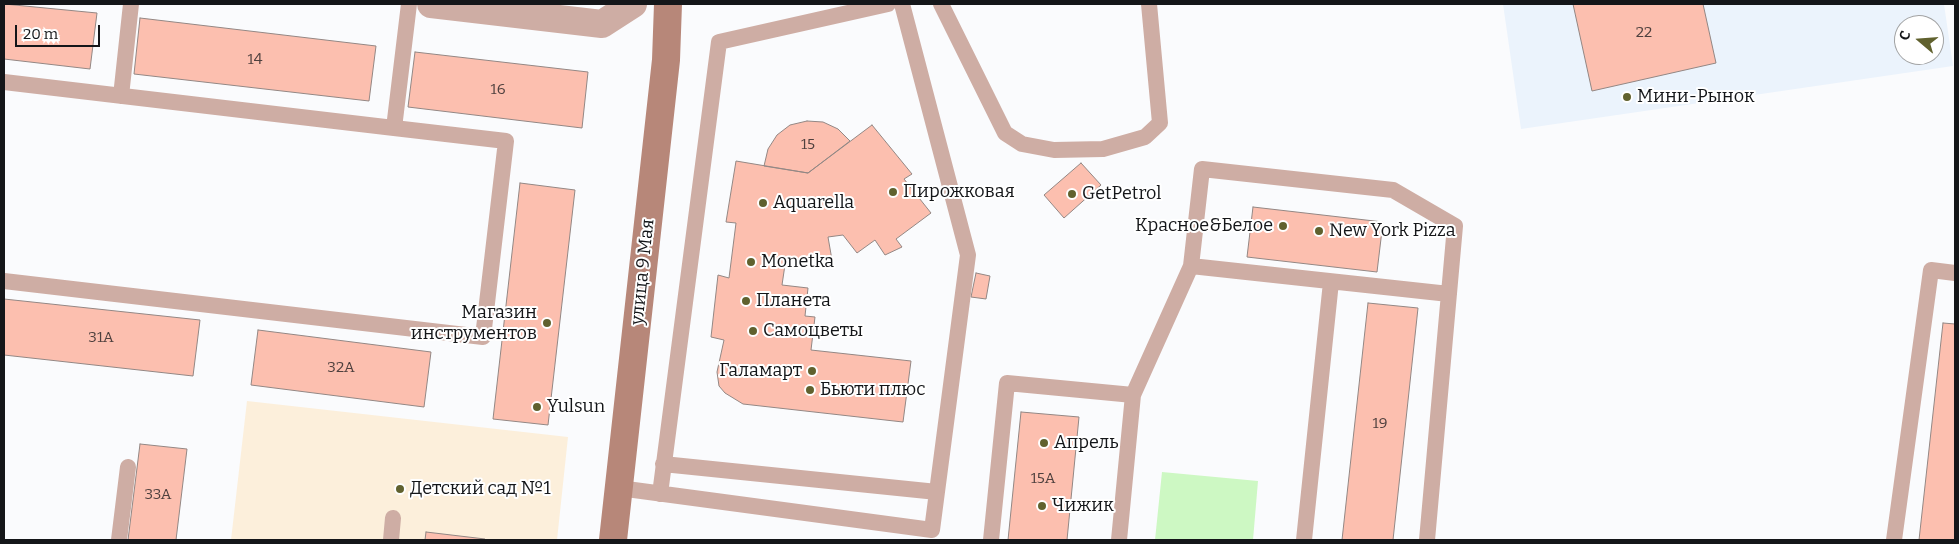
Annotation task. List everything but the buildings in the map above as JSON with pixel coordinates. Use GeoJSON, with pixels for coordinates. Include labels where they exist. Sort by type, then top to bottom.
{"type":"FeatureCollection","features":[{"type":"Feature","properties":{"kind":"main road","name":"улица 9 Мая"},"geometry":{"type":"LineString","coordinates":[[613,540],[666,60],[668,4]]}},
{"type":"Feature","properties":{"kind":"street"},"geometry":{"type":"LineString","coordinates":[[431,4],[602,24],[633,4]]}},
{"type":"Feature","properties":{"kind":"lane"},"geometry":{"type":"LineString","coordinates":[[121,96],[131,4]]}},
{"type":"Feature","properties":{"kind":"lane"},"geometry":{"type":"LineString","coordinates":[[394,128],[409,4]]}},
{"type":"Feature","properties":{"kind":"lane"},"geometry":{"type":"LineString","coordinates":[[660,494],[719,42],[888,4]]}},
{"type":"Feature","properties":{"kind":"lane"},"geometry":{"type":"LineString","coordinates":[[619,488],[932,530],[968,255],[902,4]]}},
{"type":"Feature","properties":{"kind":"lane"},"geometry":{"type":"LineString","coordinates":[[941,4],[1005,133],[1022,144],[1054,150],[1103,149],[1145,138],[1160,122],[1149,4]]}},
{"type":"Feature","properties":{"kind":"lane"},"geometry":{"type":"LineString","coordinates":[[4,82],[506,141],[483,337],[4,281]]}},
{"type":"Feature","properties":{"kind":"lane"},"geometry":{"type":"LineString","coordinates":[[1118,540],[1133,395],[1191,266],[1202,168],[1393,190],[1455,226],[1427,540]]}},
{"type":"Feature","properties":{"kind":"lane"},"geometry":{"type":"LineString","coordinates":[[1191,266],[1449,294]]}},
{"type":"Feature","properties":{"kind":"lane"},"geometry":{"type":"LineString","coordinates":[[1894,540],[1931,270],[1955,273]]}},
{"type":"Feature","properties":{"kind":"lane"},"geometry":{"type":"LineString","coordinates":[[1304,540],[1331,282]]}},
{"type":"Feature","properties":{"kind":"lane"},"geometry":{"type":"LineString","coordinates":[[991,540],[1007,383],[1133,395]]}},
{"type":"Feature","properties":{"kind":"lane"},"geometry":{"type":"LineString","coordinates":[[664,464],[937,492]]}},
{"type":"Feature","properties":{"kind":"lane"},"geometry":{"type":"LineString","coordinates":[[119,540],[128,467]]}},
{"type":"Feature","properties":{"kind":"lane"},"geometry":{"type":"LineString","coordinates":[[391,540],[393,518]]}},
{"type":"Feature","properties":{"kind":"shaded area","name":"Мини-Рынок"},"geometry":{"type":"Polygon","coordinates":[[[1503,4],[1944,4],[1953,66],[1521,129],[1503,4]]]}},
{"type":"Feature","properties":{"kind":"shaded area","name":"Детский сад №1"},"geometry":{"type":"Polygon","coordinates":[[[247,401],[568,437],[557,540],[231,540],[247,401]]]}},
{"type":"Feature","properties":{"kind":"green space"},"geometry":{"type":"Polygon","coordinates":[[[1162,472],[1258,481],[1253,540],[1155,540],[1162,472]]]}},
{"type":"Feature","properties":{"kind":"place","name":"Мини-Рынок"},"geometry":{"type":"Point","coordinates":[1627,97]}},
{"type":"Feature","properties":{"kind":"place","name":"Пирожковая"},"geometry":{"type":"Point","coordinates":[893,192]}},
{"type":"Feature","properties":{"kind":"place","name":"GetPetrol"},"geometry":{"type":"Point","coordinates":[1072,194]}},
{"type":"Feature","properties":{"kind":"place","name":"Aquarella"},"geometry":{"type":"Point","coordinates":[763,203]}},
{"type":"Feature","properties":{"kind":"place","name":"Красное&Белое"},"geometry":{"type":"Point","coordinates":[1283,226]}},
{"type":"Feature","properties":{"kind":"place","name":"New York Pizza"},"geometry":{"type":"Point","coordinates":[1319,231]}},
{"type":"Feature","properties":{"kind":"place","name":"Monetka"},"geometry":{"type":"Point","coordinates":[751,262]}},
{"type":"Feature","properties":{"kind":"place","name":"Планета"},"geometry":{"type":"Point","coordinates":[746,301]}},
{"type":"Feature","properties":{"kind":"place","name":"Магазин инструментов"},"geometry":{"type":"Point","coordinates":[547,323]}},
{"type":"Feature","properties":{"kind":"place","name":"Самоцветы"},"geometry":{"type":"Point","coordinates":[753,331]}},
{"type":"Feature","properties":{"kind":"place","name":"Галамарт"},"geometry":{"type":"Point","coordinates":[812,371]}},
{"type":"Feature","properties":{"kind":"place","name":"Бьюти плюс"},"geometry":{"type":"Point","coordinates":[810,390]}},
{"type":"Feature","properties":{"kind":"place","name":"Yulsun"},"geometry":{"type":"Point","coordinates":[537,407]}},
{"type":"Feature","properties":{"kind":"place","name":"Апрель"},"geometry":{"type":"Point","coordinates":[1044,443]}},
{"type":"Feature","properties":{"kind":"place","name":"Детский сад №1"},"geometry":{"type":"Point","coordinates":[400,489]}},
{"type":"Feature","properties":{"kind":"place","name":"Чижик"},"geometry":{"type":"Point","coordinates":[1042,506]}}]}
